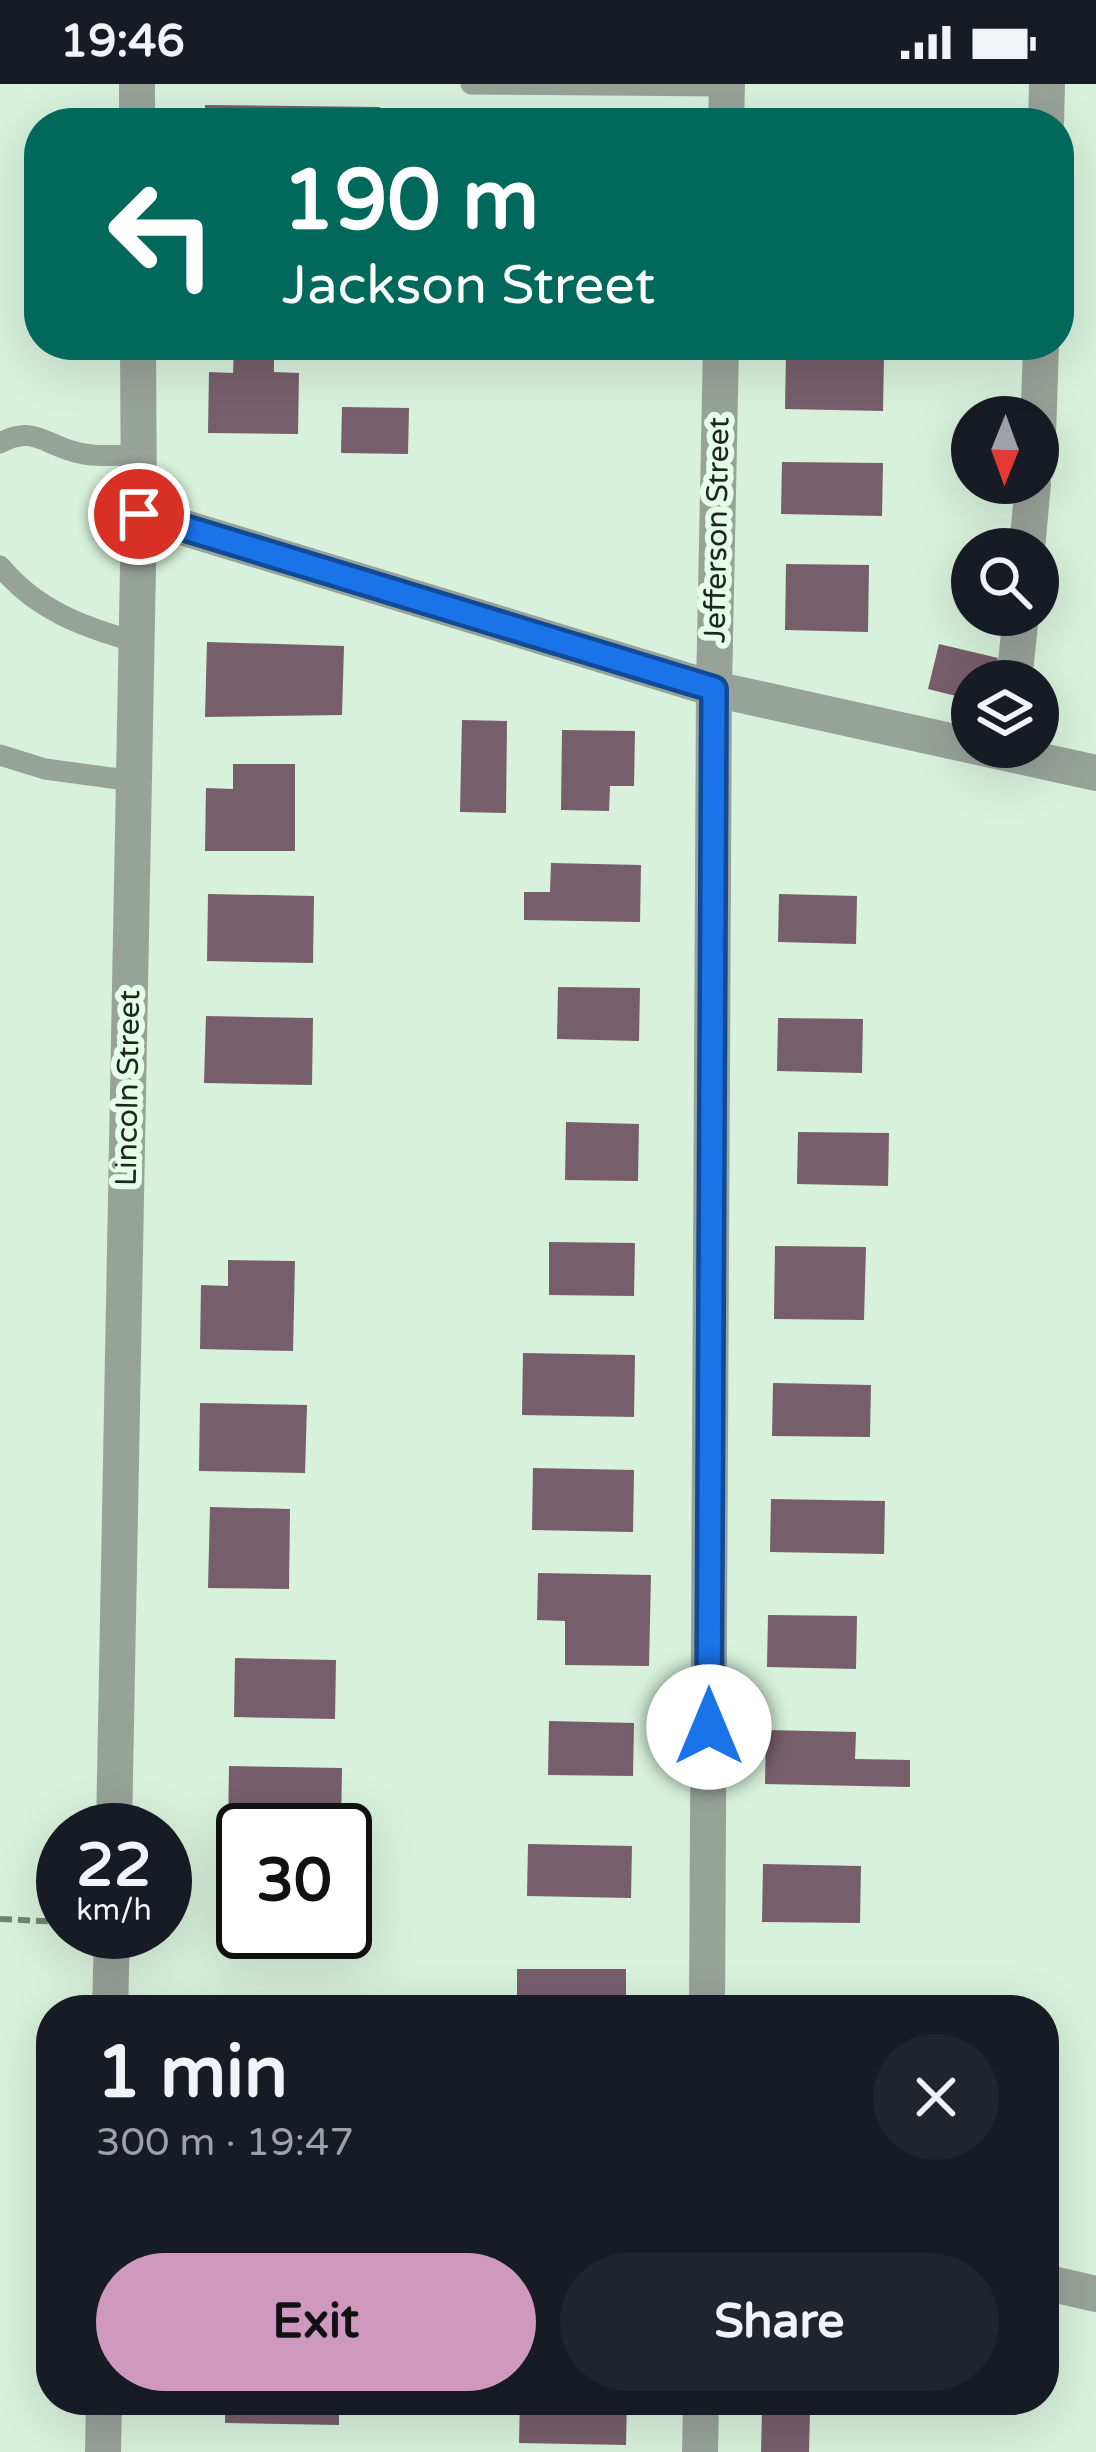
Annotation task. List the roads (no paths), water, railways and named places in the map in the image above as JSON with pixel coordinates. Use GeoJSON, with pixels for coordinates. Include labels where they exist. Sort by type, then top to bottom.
{"type":"FeatureCollection","features":[{"type":"Feature","properties":{"kind":"street","name":"Lincoln Street"},"geometry":{"type":"LineString","coordinates":[[115,1803],[138,360]]}},
{"type":"Feature","properties":{"kind":"street","name":"Jefferson Street"},"geometry":{"type":"LineString","coordinates":[[707,1995],[714,689],[722,360]]}},
{"type":"Feature","properties":{"kind":"street"},"geometry":{"type":"LineString","coordinates":[[1039,396],[1040,360]]}},
{"type":"Feature","properties":{"kind":"street"},"geometry":{"type":"LineString","coordinates":[[139,514],[714,689],[951,739]]}},
{"type":"Feature","properties":{"kind":"street"},"geometry":{"type":"LineString","coordinates":[[1059,764],[1096,773]]}},
{"type":"Feature","properties":{"kind":"street"},"geometry":{"type":"LineString","coordinates":[[110,1995],[111,1959]]}},
{"type":"Feature","properties":{"kind":"street"},"geometry":{"type":"LineString","coordinates":[[1059,2285],[1096,2294]]}},
{"type":"Feature","properties":{"kind":"street"},"geometry":{"type":"LineString","coordinates":[[103,2452],[104,2415]]}},
{"type":"Feature","properties":{"kind":"street"},"geometry":{"type":"LineString","coordinates":[[700,2452],[701,2415]]}},
{"type":"Feature","properties":{"kind":"lane"},"geometry":{"type":"LineString","coordinates":[[471,84],[727,85]]}},
{"type":"Feature","properties":{"kind":"lane"},"geometry":{"type":"LineString","coordinates":[[0,443],[16,434],[94,456],[139,455]]}},
{"type":"Feature","properties":{"kind":"lane"},"geometry":{"type":"LineString","coordinates":[[0,566],[38,604],[89,628],[136,642]]}},
{"type":"Feature","properties":{"kind":"lane"},"geometry":{"type":"LineString","coordinates":[[0,755],[45,769],[134,781]]}}]}
